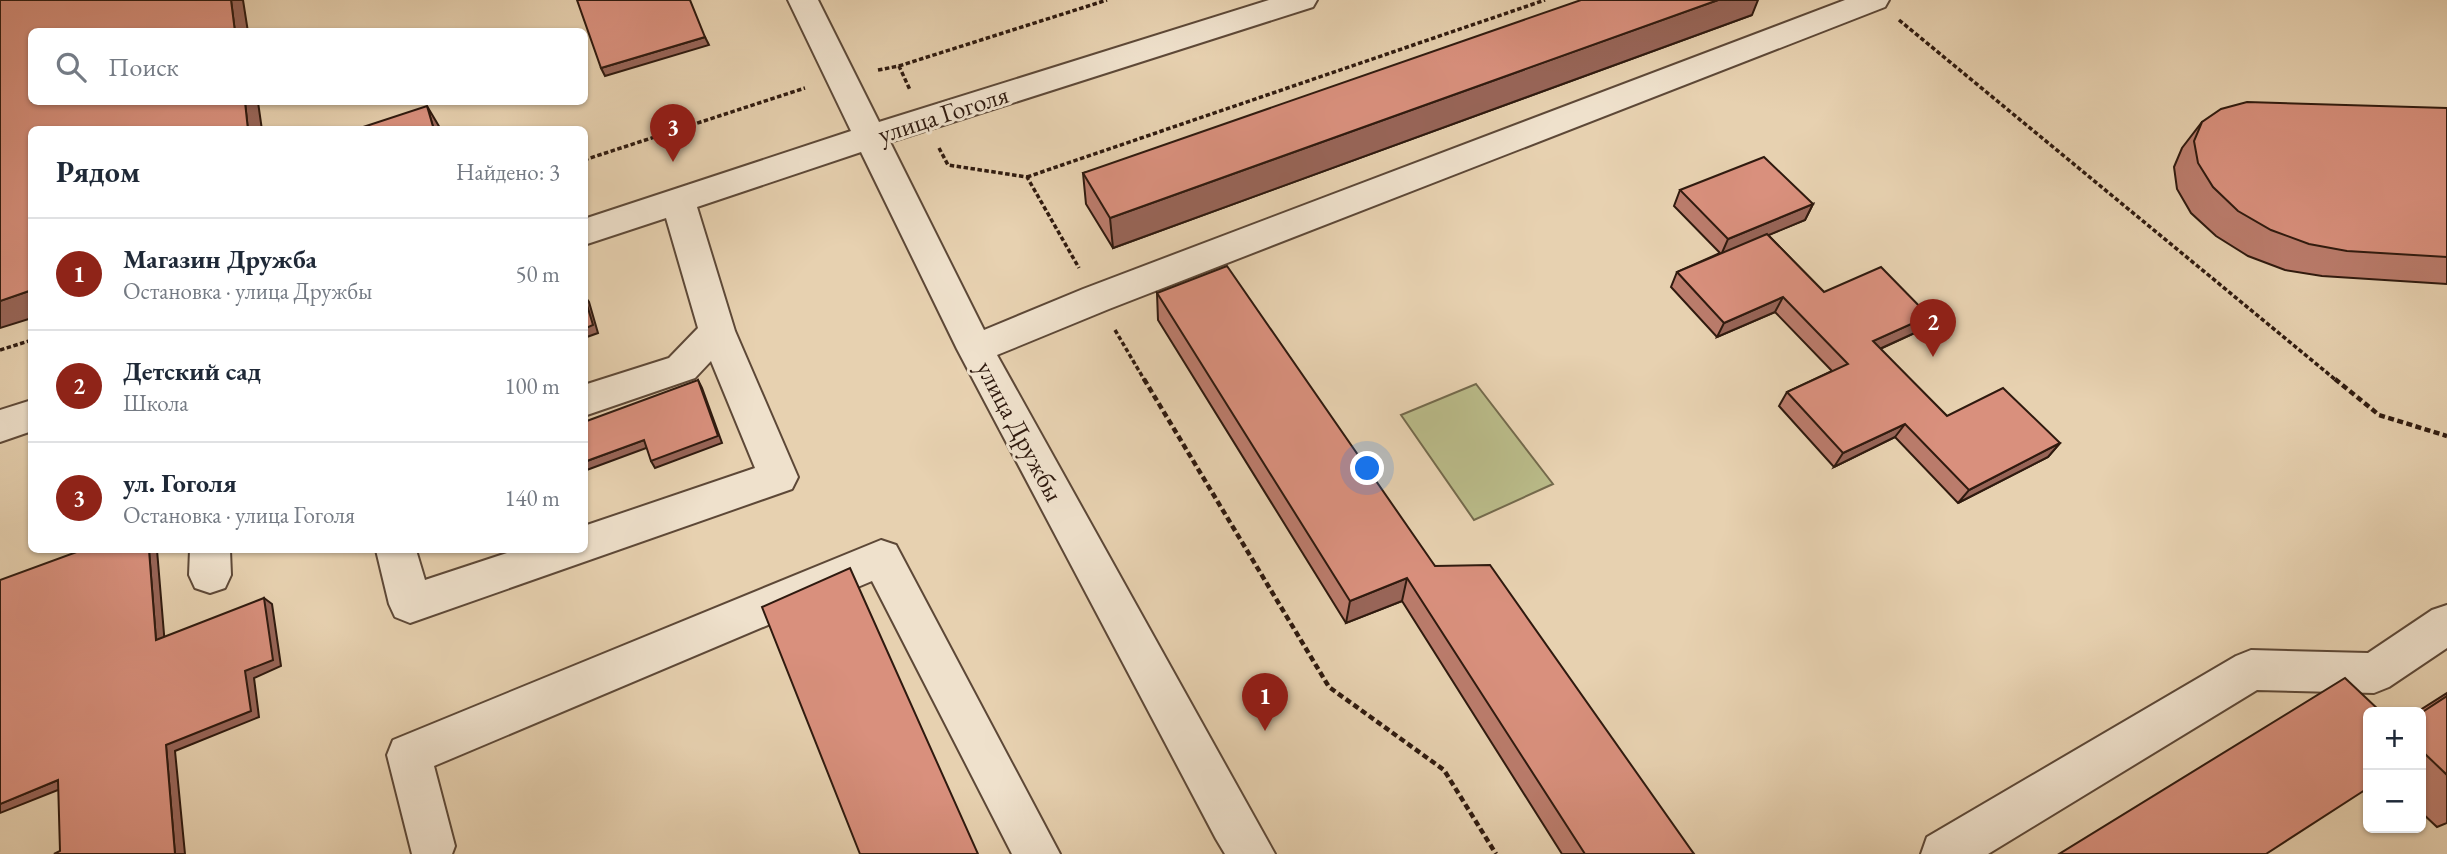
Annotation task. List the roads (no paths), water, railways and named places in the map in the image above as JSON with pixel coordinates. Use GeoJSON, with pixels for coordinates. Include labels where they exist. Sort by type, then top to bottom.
{"type":"FeatureCollection","features":[{"type":"Feature","properties":{"kind":"street","name":"улица Дружбы"},"geometry":{"type":"LineString","coordinates":[[803,0],[975,349],[1231,823],[1252,854]]}},
{"type":"Feature","properties":{"kind":"street","name":"улица Гоголя"},"geometry":{"type":"LineString","coordinates":[[588,231],[924,119],[1302,0]]}},
{"type":"Feature","properties":{"kind":"street"},"geometry":{"type":"LineString","coordinates":[[975,349],[1810,10],[1885,9]]}},
{"type":"Feature","properties":{"kind":"street"},"geometry":{"type":"LineString","coordinates":[[588,543],[778,477],[717,331],[678,201]]}},
{"type":"Feature","properties":{"kind":"street"},"geometry":{"type":"LineString","coordinates":[[588,400],[682,368],[717,331]]}},
{"type":"Feature","properties":{"kind":"street"},"geometry":{"type":"LineString","coordinates":[[0,426],[28,416]]}},
{"type":"Feature","properties":{"kind":"street"},"geometry":{"type":"LineString","coordinates":[[397,553],[411,604],[559,553]]}},
{"type":"Feature","properties":{"kind":"street"},"geometry":{"type":"LineString","coordinates":[[432,846],[409,755],[881,558],[1037,854]]}},
{"type":"Feature","properties":{"kind":"street"},"geometry":{"type":"LineString","coordinates":[[1944,854],[2251,670],[2374,673],[2447,624]]}},
{"type":"Feature","properties":{"kind":"place","name":"ул. Гоголя"},"geometry":{"type":"Point","coordinates":[673,162]}},
{"type":"Feature","properties":{"kind":"place","name":"Детский сад"},"geometry":{"type":"Point","coordinates":[1933,357]}},
{"type":"Feature","properties":{"kind":"place","name":"Магазин Дружба"},"geometry":{"type":"Point","coordinates":[1265,731]}}]}
